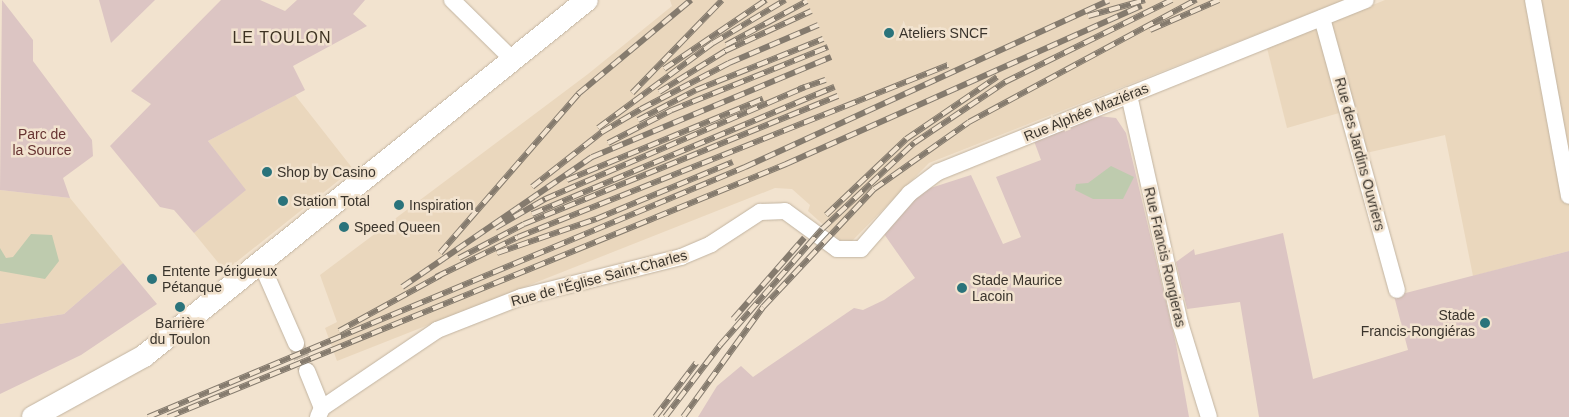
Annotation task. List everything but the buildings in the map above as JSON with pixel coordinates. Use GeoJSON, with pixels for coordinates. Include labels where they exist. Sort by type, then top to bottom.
{"type":"FeatureCollection","features":[{"type":"Feature","properties":{"kind":"main road"},"geometry":{"type":"LineString","coordinates":[[33,417],[144,356],[587,0]]}},
{"type":"Feature","properties":{"kind":"street"},"geometry":{"type":"LineString","coordinates":[[452,0],[513,60]]}},
{"type":"Feature","properties":{"kind":"street","name":"Rue Alphée Maziéras"},"geometry":{"type":"LineString","coordinates":[[831,244],[842,251],[861,249],[910,193],[938,172],[1366,0]]}},
{"type":"Feature","properties":{"kind":"street"},"geometry":{"type":"LineString","coordinates":[[1534,0],[1569,196]]}},
{"type":"Feature","properties":{"kind":"street","name":"Rue des Jardins Ouvriers"},"geometry":{"type":"LineString","coordinates":[[1322,18],[1397,290]]}},
{"type":"Feature","properties":{"kind":"street","name":"Rue Francis Rongieras"},"geometry":{"type":"LineString","coordinates":[[1129,95],[1180,323],[1209,417]]}},
{"type":"Feature","properties":{"kind":"street","name":"Rue de l'Église Saint-Charles"},"geometry":{"type":"LineString","coordinates":[[320,413],[437,330],[521,297],[681,257],[711,244],[760,212],[785,211],[831,244]]}},
{"type":"Feature","properties":{"kind":"street"},"geometry":{"type":"LineString","coordinates":[[260,261],[296,343]]}},
{"type":"Feature","properties":{"kind":"street"},"geometry":{"type":"LineString","coordinates":[[307,371],[320,413]]}},
{"type":"Feature","properties":{"kind":"shaded area"},"geometry":{"type":"Polygon","coordinates":[[[670,0],[1344,0],[929,163],[852,241],[840,240],[808,211],[810,205],[792,189],[775,188],[337,361],[325,328],[337,322],[320,275],[588,74],[672,6],[670,0]]]}},
{"type":"Feature","properties":{"kind":"shaded area"},"geometry":{"type":"Polygon","coordinates":[[[1385,0],[1569,0],[1569,251],[1473,276],[1445,135],[1366,153],[1353,109],[1287,128],[1267,48],[1385,0]]]}},
{"type":"Feature","properties":{"kind":"shaded area"},"geometry":{"type":"Polygon","coordinates":[[[295,95],[353,169],[225,271],[194,233],[245,190],[208,141],[295,95]]]}},
{"type":"Feature","properties":{"kind":"shaded area"},"geometry":{"type":"Polygon","coordinates":[[[1111,166],[1134,177],[1123,199],[1093,199],[1075,190],[1076,184],[1088,183],[1111,166]]]}},
{"type":"Feature","properties":{"kind":"shaded area"},"geometry":{"type":"Polygon","coordinates":[[[0,190],[70,198],[123,263],[64,314],[0,324],[0,190]]]}},
{"type":"Feature","properties":{"kind":"shaded area"},"geometry":{"type":"Polygon","coordinates":[[[31,234],[52,235],[59,261],[45,279],[0,271],[0,248],[6,258],[13,257],[31,234]]]}},
{"type":"Feature","properties":{"kind":"green space","name":"Parc de la Source"},"geometry":{"type":"Polygon","coordinates":[[[2,0],[33,40],[33,61],[92,140],[93,156],[63,178],[70,198],[0,190],[2,0]]]}},
{"type":"Feature","properties":{"kind":"green space"},"geometry":{"type":"Polygon","coordinates":[[[99,0],[155,0],[111,43],[99,0]]]}},
{"type":"Feature","properties":{"kind":"green space"},"geometry":{"type":"Polygon","coordinates":[[[221,0],[260,0],[285,11],[297,0],[365,0],[353,14],[367,26],[293,66],[305,90],[208,141],[246,190],[194,233],[174,210],[160,207],[110,146],[151,104],[131,91],[221,0]]]}},
{"type":"Feature","properties":{"kind":"green space"},"geometry":{"type":"Polygon","coordinates":[[[1098,116],[1116,118],[1126,133],[1176,344],[1189,417],[698,417],[717,386],[741,366],[753,377],[854,308],[863,310],[884,300],[915,278],[884,234],[918,192],[971,175],[1003,244],[1021,237],[996,177],[1041,160],[1034,141],[1098,116]]]}},
{"type":"Feature","properties":{"kind":"green space","name":"Stade Francis-Rongiéras"},"geometry":{"type":"Polygon","coordinates":[[[1283,233],[1313,379],[1408,350],[1394,296],[1569,251],[1569,417],[1259,417],[1240,302],[1187,309],[1176,262],[1194,249],[1195,255],[1283,233]]]}},
{"type":"Feature","properties":{"kind":"green space"},"geometry":{"type":"Polygon","coordinates":[[[123,263],[157,304],[81,355],[0,394],[0,324],[64,314],[123,263]]]}},
{"type":"Feature","properties":{"kind":"tunnel"},"geometry":{"type":"LineString","coordinates":[[296,343],[307,371]]}},
{"type":"Feature","properties":{"kind":"railway"},"geometry":{"type":"LineString","coordinates":[[440,253],[578,94],[691,0]]}},
{"type":"Feature","properties":{"kind":"railway"},"geometry":{"type":"LineString","coordinates":[[632,93],[722,0]]}},
{"type":"Feature","properties":{"kind":"railway"},"geometry":{"type":"LineString","coordinates":[[664,69],[766,0]]}},
{"type":"Feature","properties":{"kind":"railway"},"geometry":{"type":"LineString","coordinates":[[598,128],[713,43],[785,0]]}},
{"type":"Feature","properties":{"kind":"railway"},"geometry":{"type":"LineString","coordinates":[[148,417],[745,167],[1109,0]]}},
{"type":"Feature","properties":{"kind":"railway"},"geometry":{"type":"LineString","coordinates":[[1088,16],[1145,0]]}},
{"type":"Feature","properties":{"kind":"railway"},"geometry":{"type":"LineString","coordinates":[[665,417],[720,345],[822,229],[914,143],[1005,82],[1172,0]]}},
{"type":"Feature","properties":{"kind":"railway"},"geometry":{"type":"LineString","coordinates":[[683,417],[763,307],[874,189],[969,122],[1196,0]]}},
{"type":"Feature","properties":{"kind":"railway"},"geometry":{"type":"LineString","coordinates":[[1150,30],[1219,0]]}},
{"type":"Feature","properties":{"kind":"railway"},"geometry":{"type":"LineString","coordinates":[[726,45],[807,1]]}},
{"type":"Feature","properties":{"kind":"railway"},"geometry":{"type":"LineString","coordinates":[[168,417],[786,164],[1141,6]]}},
{"type":"Feature","properties":{"kind":"railway"},"geometry":{"type":"LineString","coordinates":[[659,92],[725,51],[811,11]]}},
{"type":"Feature","properties":{"kind":"railway"},"geometry":{"type":"LineString","coordinates":[[532,187],[602,132],[641,109],[729,63],[818,25]]}},
{"type":"Feature","properties":{"kind":"railway"},"geometry":{"type":"LineString","coordinates":[[638,120],[696,90],[823,39]]}},
{"type":"Feature","properties":{"kind":"railway"},"geometry":{"type":"LineString","coordinates":[[608,143],[672,110],[828,47]]}},
{"type":"Feature","properties":{"kind":"railway"},"geometry":{"type":"LineString","coordinates":[[402,287],[592,157],[831,57]]}},
{"type":"Feature","properties":{"kind":"railway"},"geometry":{"type":"LineString","coordinates":[[436,277],[518,237],[948,65]]}},
{"type":"Feature","properties":{"kind":"railway"},"geometry":{"type":"LineString","coordinates":[[826,215],[906,139],[997,77]]}},
{"type":"Feature","properties":{"kind":"railway"},"geometry":{"type":"LineString","coordinates":[[799,89],[825,80]]}},
{"type":"Feature","properties":{"kind":"railway"},"geometry":{"type":"LineString","coordinates":[[495,228],[545,199],[805,87]]}},
{"type":"Feature","properties":{"kind":"railway"},"geometry":{"type":"LineString","coordinates":[[532,214],[834,87]]}},
{"type":"Feature","properties":{"kind":"railway"},"geometry":{"type":"LineString","coordinates":[[459,258],[524,224],[838,96]]}},
{"type":"Feature","properties":{"kind":"railway"},"geometry":{"type":"LineString","coordinates":[[567,180],[763,99]]}},
{"type":"Feature","properties":{"kind":"railway"},"geometry":{"type":"LineString","coordinates":[[497,253],[596,219],[733,162]]}},
{"type":"Feature","properties":{"kind":"railway"},"geometry":{"type":"LineString","coordinates":[[733,319],[804,238]]}},
{"type":"Feature","properties":{"kind":"railway"},"geometry":{"type":"LineString","coordinates":[[339,331],[441,275]]}},
{"type":"Feature","properties":{"kind":"railway"},"geometry":{"type":"LineString","coordinates":[[655,417],[696,363]]}},
{"type":"Feature","properties":{"kind":"place","name":"Ateliers SNCF"},"geometry":{"type":"Point","coordinates":[889,33]}},
{"type":"Feature","properties":{"kind":"place","name":"Shop by Casino"},"geometry":{"type":"Point","coordinates":[267,172]}},
{"type":"Feature","properties":{"kind":"place","name":"Station Total"},"geometry":{"type":"Point","coordinates":[283,201]}},
{"type":"Feature","properties":{"kind":"place","name":"Inspiration"},"geometry":{"type":"Point","coordinates":[399,205]}},
{"type":"Feature","properties":{"kind":"place","name":"Speed Queen"},"geometry":{"type":"Point","coordinates":[344,227]}},
{"type":"Feature","properties":{"kind":"place","name":"Entente Périgueux Pétanque"},"geometry":{"type":"Point","coordinates":[152,279]}},
{"type":"Feature","properties":{"kind":"place","name":"Stade Maurice Lacoin"},"geometry":{"type":"Point","coordinates":[962,288]}},
{"type":"Feature","properties":{"kind":"place","name":"Barrière du Toulon"},"geometry":{"type":"Point","coordinates":[180,307]}},
{"type":"Feature","properties":{"kind":"place","name":"Stade Francis-Rongiéras"},"geometry":{"type":"Point","coordinates":[1485,323]}},
{"type":"Feature","properties":{"kind":"district","name":"LE TOULON"},"geometry":{"type":"Point","coordinates":[282,38]}}]}
